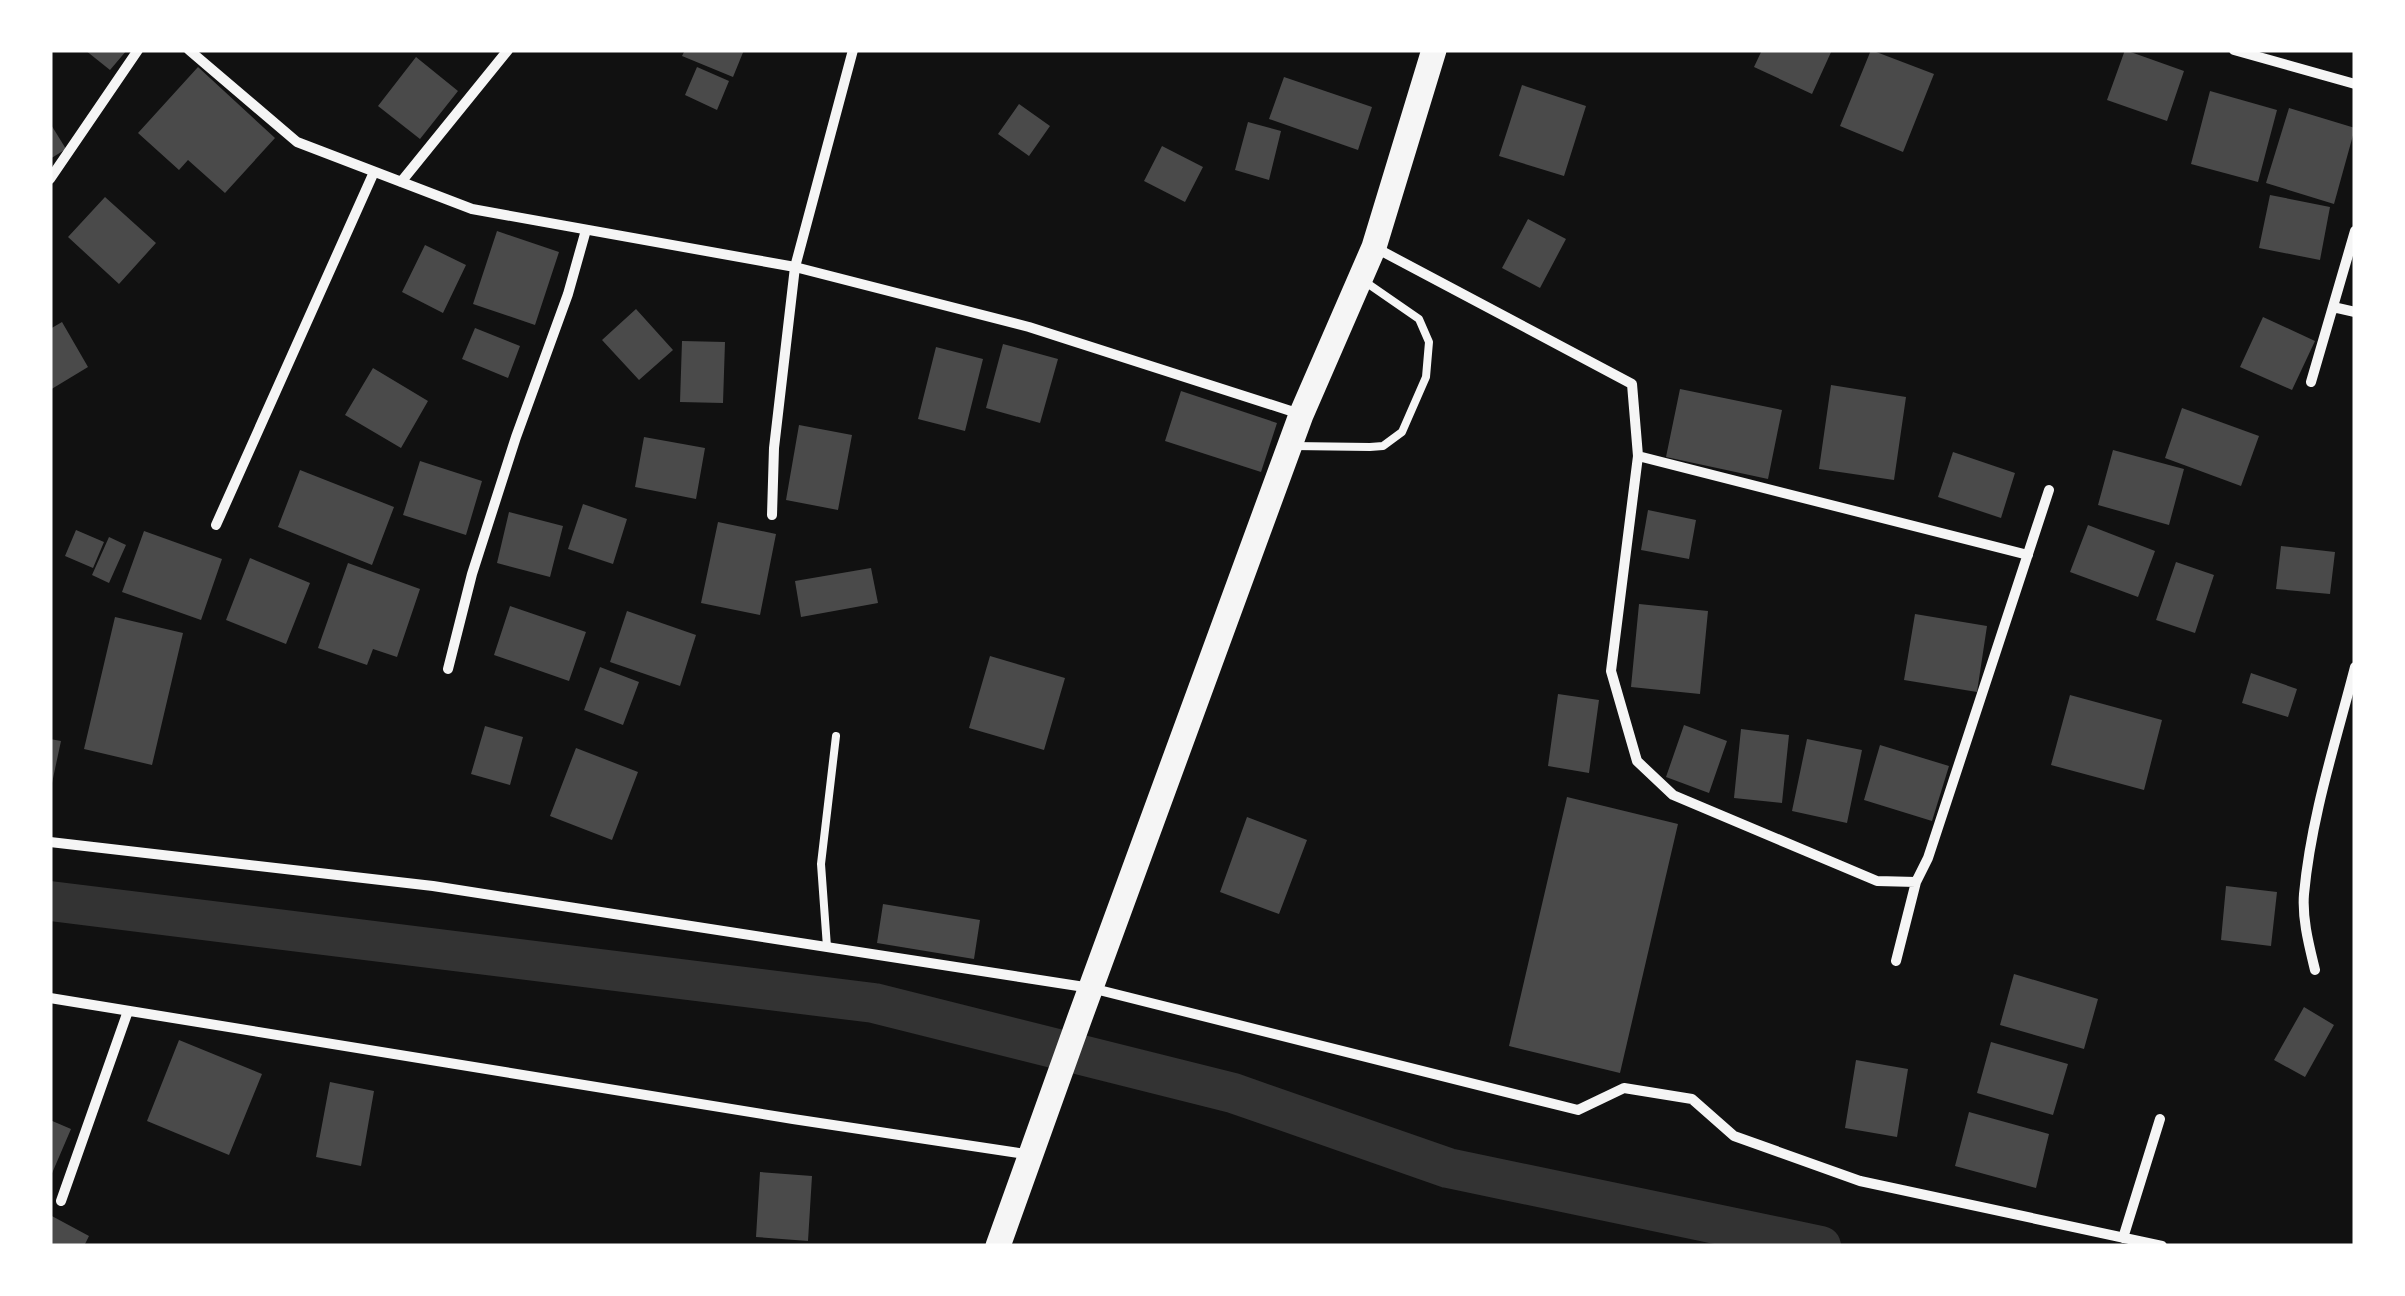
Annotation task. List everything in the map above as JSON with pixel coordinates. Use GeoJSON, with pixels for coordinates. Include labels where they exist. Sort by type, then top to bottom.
{"type":"FeatureCollection","features":[{"type":"Feature","properties":{"kind":"main road"},"geometry":{"type":"LineString","coordinates":[[998,1246],[1301,414],[1374,247],[1434,50]]}},
{"type":"Feature","properties":{"kind":"street"},"geometry":{"type":"LineString","coordinates":[[50,179],[138,50]]}},
{"type":"Feature","properties":{"kind":"street"},"geometry":{"type":"LineString","coordinates":[[189,50],[297,142],[472,210],[794,267],[1029,327],[1301,414]]}},
{"type":"Feature","properties":{"kind":"street"},"geometry":{"type":"LineString","coordinates":[[401,182],[508,50]]}},
{"type":"Feature","properties":{"kind":"street"},"geometry":{"type":"LineString","coordinates":[[772,515],[774,448],[794,267],[853,50]]}},
{"type":"Feature","properties":{"kind":"street"},"geometry":{"type":"LineString","coordinates":[[2234,50],[2355,84]]}},
{"type":"Feature","properties":{"kind":"street"},"geometry":{"type":"LineString","coordinates":[[216,525],[374,172]]}},
{"type":"Feature","properties":{"kind":"street"},"geometry":{"type":"LineString","coordinates":[[448,669],[472,574],[568,294],[586,230]]}},
{"type":"Feature","properties":{"kind":"street"},"geometry":{"type":"LineString","coordinates":[[2310,382],[2355,231]]}},
{"type":"Feature","properties":{"kind":"street"},"geometry":{"type":"LineString","coordinates":[[1374,247],[1632,384],[1638,456],[1611,671],[1636,762],[1673,795],[1877,881],[1916,882]]}},
{"type":"Feature","properties":{"kind":"street"},"geometry":{"type":"LineString","coordinates":[[2334,306],[2355,312]]}},
{"type":"Feature","properties":{"kind":"street"},"geometry":{"type":"LineString","coordinates":[[1638,456],[2028,555]]}},
{"type":"Feature","properties":{"kind":"street"},"geometry":{"type":"LineString","coordinates":[[1896,961],[1916,882],[1928,858],[2050,490]]}},
{"type":"Feature","properties":{"kind":"street"},"geometry":{"type":"LineString","coordinates":[[2316,970],[2307,938],[2304,896],[2316,818],[2355,667]]}},
{"type":"Feature","properties":{"kind":"street"},"geometry":{"type":"LineString","coordinates":[[50,842],[433,886],[1091,988],[1578,1110],[1624,1088],[1692,1099],[1734,1136],[1860,1181],[2162,1246]]}},
{"type":"Feature","properties":{"kind":"street"},"geometry":{"type":"LineString","coordinates":[[50,998],[1032,1155]]}},
{"type":"Feature","properties":{"kind":"street"},"geometry":{"type":"LineString","coordinates":[[61,1201],[128,1011]]}},
{"type":"Feature","properties":{"kind":"street"},"geometry":{"type":"LineString","coordinates":[[2123,1238],[2160,1119]]}},
{"type":"Feature","properties":{"kind":"lane"},"geometry":{"type":"LineString","coordinates":[[1289,446],[1384,446],[1402,432],[1426,377],[1429,342],[1419,319],[1360,278]]}},
{"type":"Feature","properties":{"kind":"lane"},"geometry":{"type":"LineString","coordinates":[[827,947],[821,864],[836,736]]}},
{"type":"Feature","properties":{"kind":"building"},"geometry":{"type":"Polygon","coordinates":[[[85,50],[127,50],[110,70],[85,50]]]}},
{"type":"Feature","properties":{"kind":"building"},"geometry":{"type":"Polygon","coordinates":[[[685,50],[744,50],[733,77],[682,56],[685,50]]]}},
{"type":"Feature","properties":{"kind":"building"},"geometry":{"type":"Polygon","coordinates":[[[1762,50],[1832,50],[1812,94],[1754,67],[1762,50]]]}},
{"type":"Feature","properties":{"kind":"building"},"geometry":{"type":"Polygon","coordinates":[[[1871,50],[1934,74],[1903,152],[1840,126],[1871,50]]]}},
{"type":"Feature","properties":{"kind":"building"},"geometry":{"type":"Polygon","coordinates":[[[2125,50],[2184,71],[2167,121],[2107,100],[2125,50]]]}},
{"type":"Feature","properties":{"kind":"building"},"geometry":{"type":"Polygon","coordinates":[[[416,57],[458,91],[420,139],[378,106],[416,57]]]}},
{"type":"Feature","properties":{"kind":"building"},"geometry":{"type":"Polygon","coordinates":[[[198,67],[275,138],[225,193],[188,160],[179,170],[138,133],[198,67]]]}},
{"type":"Feature","properties":{"kind":"building"},"geometry":{"type":"Polygon","coordinates":[[[697,67],[729,81],[717,110],[685,95],[697,67]]]}},
{"type":"Feature","properties":{"kind":"building"},"geometry":{"type":"Polygon","coordinates":[[[1284,77],[1372,107],[1358,150],[1269,119],[1284,77]]]}},
{"type":"Feature","properties":{"kind":"building"},"geometry":{"type":"Polygon","coordinates":[[[1522,85],[1586,106],[1564,176],[1499,156],[1522,85]]]}},
{"type":"Feature","properties":{"kind":"building"},"geometry":{"type":"Polygon","coordinates":[[[2210,91],[2277,110],[2258,182],[2191,164],[2210,91]]]}},
{"type":"Feature","properties":{"kind":"building"},"geometry":{"type":"Polygon","coordinates":[[[1019,104],[1050,126],[1029,156],[998,134],[1019,104]]]}},
{"type":"Feature","properties":{"kind":"building"},"geometry":{"type":"Polygon","coordinates":[[[2289,108],[2355,128],[2334,204],[2266,183],[2289,108]]]}},
{"type":"Feature","properties":{"kind":"building"},"geometry":{"type":"Polygon","coordinates":[[[1248,122],[1281,131],[1269,180],[1235,170],[1248,122]]]}},
{"type":"Feature","properties":{"kind":"building"},"geometry":{"type":"Polygon","coordinates":[[[50,123],[66,149],[50,159],[50,123]]]}},
{"type":"Feature","properties":{"kind":"building"},"geometry":{"type":"Polygon","coordinates":[[[1162,146],[1203,167],[1185,202],[1144,181],[1162,146]]]}},
{"type":"Feature","properties":{"kind":"building"},"geometry":{"type":"Polygon","coordinates":[[[2270,195],[2330,207],[2320,260],[2259,248],[2270,195]]]}},
{"type":"Feature","properties":{"kind":"building"},"geometry":{"type":"Polygon","coordinates":[[[105,197],[156,243],[119,284],[68,237],[105,197]]]}},
{"type":"Feature","properties":{"kind":"building"},"geometry":{"type":"Polygon","coordinates":[[[1528,219],[1566,239],[1540,288],[1502,268],[1528,219]]]}},
{"type":"Feature","properties":{"kind":"building"},"geometry":{"type":"Polygon","coordinates":[[[497,231],[559,252],[535,325],[473,304],[497,231]]]}},
{"type":"Feature","properties":{"kind":"building"},"geometry":{"type":"Polygon","coordinates":[[[425,245],[466,265],[443,313],[402,292],[425,245]]]}},
{"type":"Feature","properties":{"kind":"building"},"geometry":{"type":"Polygon","coordinates":[[[636,309],[673,350],[639,380],[602,340],[636,309]]]}},
{"type":"Feature","properties":{"kind":"building"},"geometry":{"type":"Polygon","coordinates":[[[2263,317],[2315,341],[2292,390],[2240,367],[2263,317]]]}},
{"type":"Feature","properties":{"kind":"building"},"geometry":{"type":"Polygon","coordinates":[[[62,322],[88,367],[50,390],[50,329],[62,322]]]}},
{"type":"Feature","properties":{"kind":"building"},"geometry":{"type":"Polygon","coordinates":[[[475,328],[520,346],[508,378],[462,359],[475,328]]]}},
{"type":"Feature","properties":{"kind":"building"},"geometry":{"type":"Polygon","coordinates":[[[682,341],[725,342],[723,403],[680,402],[682,341]]]}},
{"type":"Feature","properties":{"kind":"building"},"geometry":{"type":"Polygon","coordinates":[[[1003,344],[1058,359],[1040,423],[986,408],[1003,344]]]}},
{"type":"Feature","properties":{"kind":"building"},"geometry":{"type":"Polygon","coordinates":[[[936,347],[983,359],[965,431],[918,419],[936,347]]]}},
{"type":"Feature","properties":{"kind":"building"},"geometry":{"type":"Polygon","coordinates":[[[373,368],[428,401],[401,448],[345,415],[373,368]]]}},
{"type":"Feature","properties":{"kind":"building"},"geometry":{"type":"Polygon","coordinates":[[[1831,385],[1906,397],[1894,480],[1819,469],[1831,385]]]}},
{"type":"Feature","properties":{"kind":"building"},"geometry":{"type":"Polygon","coordinates":[[[1680,389],[1782,410],[1768,479],[1666,457],[1680,389]]]}},
{"type":"Feature","properties":{"kind":"building"},"geometry":{"type":"Polygon","coordinates":[[[1181,391],[1277,423],[1261,472],[1165,441],[1181,391]]]}},
{"type":"Feature","properties":{"kind":"building"},"geometry":{"type":"Polygon","coordinates":[[[2182,408],[2259,436],[2241,486],[2165,458],[2182,408]]]}},
{"type":"Feature","properties":{"kind":"building"},"geometry":{"type":"Polygon","coordinates":[[[799,425],[852,435],[838,510],[786,500],[799,425]]]}},
{"type":"Feature","properties":{"kind":"building"},"geometry":{"type":"Polygon","coordinates":[[[644,437],[705,448],[696,499],[635,487],[644,437]]]}},
{"type":"Feature","properties":{"kind":"building"},"geometry":{"type":"Polygon","coordinates":[[[2113,450],[2184,469],[2169,525],[2098,505],[2113,450]]]}},
{"type":"Feature","properties":{"kind":"building"},"geometry":{"type":"Polygon","coordinates":[[[1953,452],[2015,473],[2001,518],[1938,497],[1953,452]]]}},
{"type":"Feature","properties":{"kind":"building"},"geometry":{"type":"Polygon","coordinates":[[[420,461],[482,481],[466,535],[403,515],[420,461]]]}},
{"type":"Feature","properties":{"kind":"building"},"geometry":{"type":"Polygon","coordinates":[[[300,470],[394,507],[372,565],[278,527],[300,470]]]}},
{"type":"Feature","properties":{"kind":"building"},"geometry":{"type":"Polygon","coordinates":[[[583,504],[627,519],[613,564],[568,549],[583,504]]]}},
{"type":"Feature","properties":{"kind":"building"},"geometry":{"type":"Polygon","coordinates":[[[1648,510],[1696,520],[1689,559],[1641,550],[1648,510]]]}},
{"type":"Feature","properties":{"kind":"building"},"geometry":{"type":"Polygon","coordinates":[[[509,512],[563,526],[550,577],[497,563],[509,512]]]}},
{"type":"Feature","properties":{"kind":"building"},"geometry":{"type":"Polygon","coordinates":[[[718,522],[776,534],[760,615],[701,603],[718,522]]]}},
{"type":"Feature","properties":{"kind":"building"},"geometry":{"type":"Polygon","coordinates":[[[2088,525],[2155,551],[2138,597],[2070,572],[2088,525]]]}},
{"type":"Feature","properties":{"kind":"building"},"geometry":{"type":"Polygon","coordinates":[[[76,530],[104,542],[93,568],[65,556],[76,530]]]}},
{"type":"Feature","properties":{"kind":"building"},"geometry":{"type":"Polygon","coordinates":[[[144,531],[222,559],[201,620],[122,592],[144,531]]]}},
{"type":"Feature","properties":{"kind":"building"},"geometry":{"type":"Polygon","coordinates":[[[109,537],[126,545],[109,583],[92,575],[109,537]]]}},
{"type":"Feature","properties":{"kind":"building"},"geometry":{"type":"Polygon","coordinates":[[[2281,546],[2335,552],[2330,594],[2276,589],[2281,546]]]}},
{"type":"Feature","properties":{"kind":"building"},"geometry":{"type":"Polygon","coordinates":[[[250,558],[310,583],[286,644],[226,620],[250,558]]]}},
{"type":"Feature","properties":{"kind":"building"},"geometry":{"type":"Polygon","coordinates":[[[2176,562],[2214,575],[2195,633],[2156,620],[2176,562]]]}},
{"type":"Feature","properties":{"kind":"building"},"geometry":{"type":"Polygon","coordinates":[[[348,563],[420,589],[397,657],[373,649],[367,665],[318,648],[348,563]]]}},
{"type":"Feature","properties":{"kind":"building"},"geometry":{"type":"Polygon","coordinates":[[[871,568],[878,603],[801,617],[795,581],[871,568]]]}},
{"type":"Feature","properties":{"kind":"building"},"geometry":{"type":"Polygon","coordinates":[[[1639,604],[1708,611],[1700,694],[1631,687],[1639,604]]]}},
{"type":"Feature","properties":{"kind":"building"},"geometry":{"type":"Polygon","coordinates":[[[510,606],[586,632],[569,681],[494,655],[510,606]]]}},
{"type":"Feature","properties":{"kind":"building"},"geometry":{"type":"Polygon","coordinates":[[[627,611],[696,635],[680,686],[610,662],[627,611]]]}},
{"type":"Feature","properties":{"kind":"building"},"geometry":{"type":"Polygon","coordinates":[[[1915,614],[1987,626],[1977,692],[1904,680],[1915,614]]]}},
{"type":"Feature","properties":{"kind":"building"},"geometry":{"type":"Polygon","coordinates":[[[115,617],[183,633],[152,765],[84,749],[115,617]]]}},
{"type":"Feature","properties":{"kind":"building"},"geometry":{"type":"Polygon","coordinates":[[[990,656],[1065,678],[1044,750],[969,728],[990,656]]]}},
{"type":"Feature","properties":{"kind":"building"},"geometry":{"type":"Polygon","coordinates":[[[600,667],[639,682],[623,725],[584,710],[600,667]]]}},
{"type":"Feature","properties":{"kind":"building"},"geometry":{"type":"Polygon","coordinates":[[[2251,673],[2297,689],[2288,717],[2242,703],[2251,673]]]}},
{"type":"Feature","properties":{"kind":"building"},"geometry":{"type":"Polygon","coordinates":[[[1558,694],[1599,700],[1589,773],[1548,766],[1558,694]]]}},
{"type":"Feature","properties":{"kind":"building"},"geometry":{"type":"Polygon","coordinates":[[[2070,695],[2162,720],[2144,790],[2051,765],[2070,695]]]}},
{"type":"Feature","properties":{"kind":"building"},"geometry":{"type":"Polygon","coordinates":[[[1684,725],[1727,741],[1709,793],[1666,777],[1684,725]]]}},
{"type":"Feature","properties":{"kind":"building"},"geometry":{"type":"Polygon","coordinates":[[[485,726],[523,737],[510,785],[471,774],[485,726]]]}},
{"type":"Feature","properties":{"kind":"building"},"geometry":{"type":"Polygon","coordinates":[[[1741,729],[1789,735],[1782,803],[1734,798],[1741,729]]]}},
{"type":"Feature","properties":{"kind":"building"},"geometry":{"type":"Polygon","coordinates":[[[50,739],[61,741],[52,783],[50,783],[50,739]]]}},
{"type":"Feature","properties":{"kind":"building"},"geometry":{"type":"Polygon","coordinates":[[[1807,739],[1862,750],[1847,823],[1792,811],[1807,739]]]}},
{"type":"Feature","properties":{"kind":"building"},"geometry":{"type":"Polygon","coordinates":[[[1880,745],[1949,766],[1932,821],[1864,800],[1880,745]]]}},
{"type":"Feature","properties":{"kind":"building"},"geometry":{"type":"Polygon","coordinates":[[[576,748],[638,772],[612,840],[550,816],[576,748]]]}},
{"type":"Feature","properties":{"kind":"building"},"geometry":{"type":"Polygon","coordinates":[[[1567,797],[1678,824],[1620,1073],[1509,1046],[1567,797]]]}},
{"type":"Feature","properties":{"kind":"building"},"geometry":{"type":"Polygon","coordinates":[[[1247,817],[1307,840],[1279,914],[1220,892],[1247,817]]]}},
{"type":"Feature","properties":{"kind":"building"},"geometry":{"type":"Polygon","coordinates":[[[2226,886],[2277,892],[2271,946],[2221,940],[2226,886]]]}},
{"type":"Feature","properties":{"kind":"building"},"geometry":{"type":"Polygon","coordinates":[[[883,904],[980,920],[974,959],[877,943],[883,904]]]}},
{"type":"Feature","properties":{"kind":"building"},"geometry":{"type":"Polygon","coordinates":[[[2014,974],[2098,999],[2084,1049],[2000,1025],[2014,974]]]}},
{"type":"Feature","properties":{"kind":"building"},"geometry":{"type":"Polygon","coordinates":[[[2304,1007],[2334,1025],[2305,1077],[2274,1060],[2304,1007]]]}},
{"type":"Feature","properties":{"kind":"building"},"geometry":{"type":"Polygon","coordinates":[[[179,1040],[262,1074],[229,1155],[147,1121],[179,1040]]]}},
{"type":"Feature","properties":{"kind":"building"},"geometry":{"type":"Polygon","coordinates":[[[1991,1042],[2068,1064],[2053,1115],[1977,1093],[1991,1042]]]}},
{"type":"Feature","properties":{"kind":"building"},"geometry":{"type":"Polygon","coordinates":[[[1856,1060],[1908,1069],[1897,1137],[1845,1128],[1856,1060]]]}},
{"type":"Feature","properties":{"kind":"building"},"geometry":{"type":"Polygon","coordinates":[[[330,1082],[374,1091],[361,1166],[316,1157],[330,1082]]]}},
{"type":"Feature","properties":{"kind":"building"},"geometry":{"type":"Polygon","coordinates":[[[1969,1112],[2049,1134],[2036,1188],[1955,1166],[1969,1112]]]}},
{"type":"Feature","properties":{"kind":"building"},"geometry":{"type":"Polygon","coordinates":[[[50,1120],[71,1129],[50,1178],[50,1120]]]}},
{"type":"Feature","properties":{"kind":"building"},"geometry":{"type":"Polygon","coordinates":[[[760,1172],[812,1176],[808,1241],[756,1237],[760,1172]]]}},
{"type":"Feature","properties":{"kind":"building"},"geometry":{"type":"Polygon","coordinates":[[[50,1215],[89,1236],[84,1246],[50,1246],[50,1215]]]}},
{"type":"Feature","properties":{"kind":"waterway"},"geometry":{"type":"LineString","coordinates":[[50,901],[874,1003],[1233,1093],[1448,1168],[1821,1246]]}}]}
